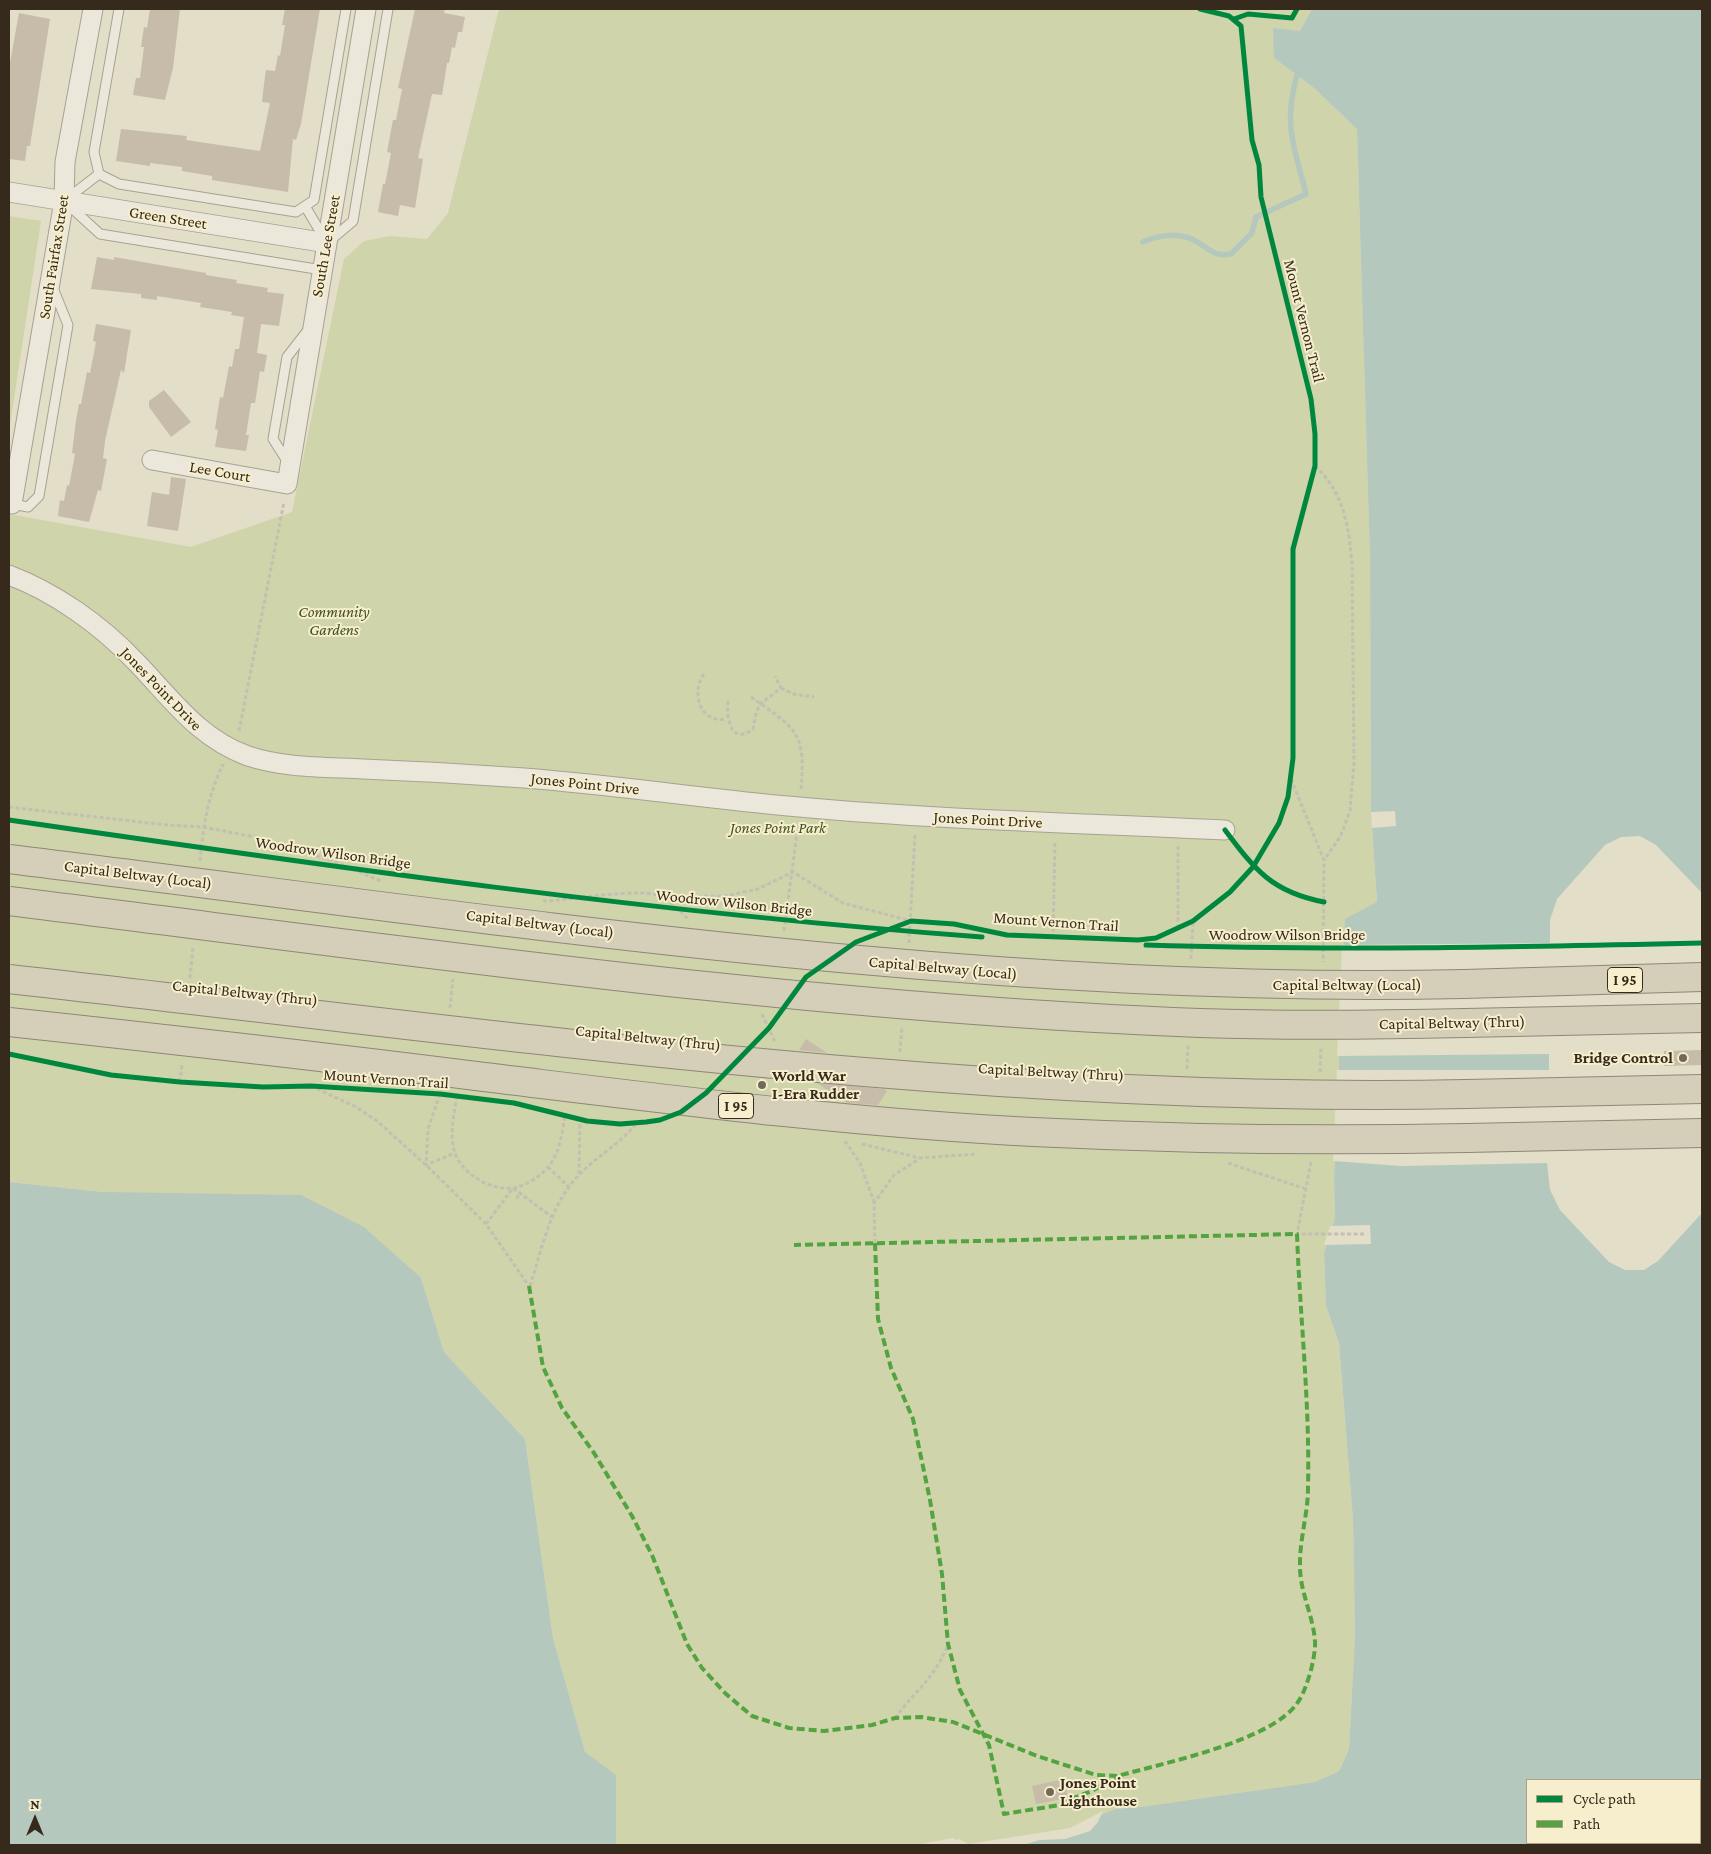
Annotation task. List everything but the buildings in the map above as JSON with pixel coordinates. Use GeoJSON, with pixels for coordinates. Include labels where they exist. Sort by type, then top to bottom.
{"type":"FeatureCollection","features":[{"type":"Feature","properties":{"kind":"highway","name":"Capital Beltway (Local)"},"geometry":{"type":"LineString","coordinates":[[9,859],[844,960],[1021,974],[1204,983],[1319,986],[1428,985],[1702,977]]}},
{"type":"Feature","properties":{"kind":"highway","name":"Capital Beltway (Thru)"},"geometry":{"type":"LineString","coordinates":[[9,901],[677,984],[1048,1015],[1201,1023],[1357,1025],[1702,1018]]}},
{"type":"Feature","properties":{"kind":"highway","name":"Capital Beltway (Thru)"},"geometry":{"type":"LineString","coordinates":[[9,980],[661,1053],[1006,1083],[1323,1096],[1702,1089]]}},
{"type":"Feature","properties":{"kind":"highway","name":"I 95"},"geometry":{"type":"LineString","coordinates":[[9,1022],[256,1049],[644,1096],[856,1118],[1030,1132],[1215,1139],[1362,1140],[1702,1133]]}},
{"type":"Feature","properties":{"kind":"street","name":"South Fairfax Street"},"geometry":{"type":"LineString","coordinates":[[12,504],[64,201],[65,162],[93,9]]}},
{"type":"Feature","properties":{"kind":"street","name":"South Lee Street"},"geometry":{"type":"LineString","coordinates":[[287,484],[366,9]]}},
{"type":"Feature","properties":{"kind":"street","name":"Green Street"},"geometry":{"type":"LineString","coordinates":[[9,192],[327,243]]}},
{"type":"Feature","properties":{"kind":"street","name":"Lee Court"},"geometry":{"type":"LineString","coordinates":[[152,460],[287,484]]}},
{"type":"Feature","properties":{"kind":"street","name":"Jones Point Drive"},"geometry":{"type":"LineString","coordinates":[[9,575],[50,595],[95,625],[136,662],[198,729],[232,749],[257,759],[291,765],[525,778],[800,807],[915,816],[1224,830]]}},
{"type":"Feature","properties":{"kind":"lane"},"geometry":{"type":"LineString","coordinates":[[99,174],[94,152],[119,9]]}},
{"type":"Feature","properties":{"kind":"lane"},"geometry":{"type":"LineString","coordinates":[[99,174],[119,184],[296,212],[314,200],[346,9]]}},
{"type":"Feature","properties":{"kind":"lane"},"geometry":{"type":"LineString","coordinates":[[305,206],[327,243],[353,221],[388,9]]}},
{"type":"Feature","properties":{"kind":"lane"},"geometry":{"type":"LineString","coordinates":[[99,174],[64,201],[100,234],[322,270]]}},
{"type":"Feature","properties":{"kind":"path"},"geometry":{"type":"LineString","coordinates":[[1232,17],[1248,14],[1292,18],[1298,9]]}},
{"type":"Feature","properties":{"kind":"path"},"geometry":{"type":"LineString","coordinates":[[1232,17],[1241,26]]}},
{"type":"Feature","properties":{"kind":"path"},"geometry":{"type":"LineString","coordinates":[[1312,476],[1314,458]]}},
{"type":"Feature","properties":{"kind":"path"},"geometry":{"type":"LineString","coordinates":[[1314,466],[1329,479],[1340,499],[1350,535],[1352,564],[1354,763],[1350,811],[1340,837],[1324,860]]}},
{"type":"Feature","properties":{"kind":"path"},"geometry":{"type":"LineString","coordinates":[[200,866],[203,827],[213,785],[238,738],[287,484]]}},
{"type":"Feature","properties":{"kind":"path"},"geometry":{"type":"LineString","coordinates":[[704,674],[699,692],[699,703],[704,714],[710,719],[726,719]]}},
{"type":"Feature","properties":{"kind":"path"},"geometry":{"type":"LineString","coordinates":[[775,676],[781,688],[793,694],[814,697]]}},
{"type":"Feature","properties":{"kind":"path"},"geometry":{"type":"LineString","coordinates":[[728,701],[726,719],[734,731],[739,734],[747,733],[753,729],[760,704],[781,688]]}},
{"type":"Feature","properties":{"kind":"path"},"geometry":{"type":"LineString","coordinates":[[751,697],[789,724],[798,736],[803,763],[793,872],[782,940]]}},
{"type":"Feature","properties":{"kind":"path"},"geometry":{"type":"LineString","coordinates":[[1290,788],[1292,772]]}},
{"type":"Feature","properties":{"kind":"path"},"geometry":{"type":"LineString","coordinates":[[908,950],[915,816]]}},
{"type":"Feature","properties":{"kind":"path"},"geometry":{"type":"LineString","coordinates":[[1053,938],[1055,823]]}},
{"type":"Feature","properties":{"kind":"path"},"geometry":{"type":"LineString","coordinates":[[1178,828],[1178,928]]}},
{"type":"Feature","properties":{"kind":"path"},"geometry":{"type":"LineString","coordinates":[[191,846],[210,849]]}},
{"type":"Feature","properties":{"kind":"path"},"geometry":{"type":"LineString","coordinates":[[664,897],[725,896],[758,889],[793,872]]}},
{"type":"Feature","properties":{"kind":"path"},"geometry":{"type":"LineString","coordinates":[[793,872],[843,904],[920,922]]}},
{"type":"Feature","properties":{"kind":"path"},"geometry":{"type":"LineString","coordinates":[[552,894],[610,902]]}},
{"type":"Feature","properties":{"kind":"path"},"geometry":{"type":"LineString","coordinates":[[1315,900],[1324,902]]}},
{"type":"Feature","properties":{"kind":"path"},"geometry":{"type":"LineString","coordinates":[[1170,932],[1199,916]]}},
{"type":"Feature","properties":{"kind":"path"},"geometry":{"type":"LineString","coordinates":[[911,921],[901,928],[919,932]]}},
{"type":"Feature","properties":{"kind":"path"},"geometry":{"type":"LineString","coordinates":[[189,984],[193,945]]}},
{"type":"Feature","properties":{"kind":"path"},"geometry":{"type":"LineString","coordinates":[[900,1056],[903,1018]]}},
{"type":"Feature","properties":{"kind":"path"},"geometry":{"type":"LineString","coordinates":[[763,1034],[769,1028],[772,1019]]}},
{"type":"Feature","properties":{"kind":"path"},"geometry":{"type":"LineString","coordinates":[[180,1082],[182,1063]]}},
{"type":"Feature","properties":{"kind":"path"},"geometry":{"type":"LineString","coordinates":[[170,1081],[190,1083]]}},
{"type":"Feature","properties":{"kind":"path"},"geometry":{"type":"LineString","coordinates":[[311,1086],[356,1107],[377,1121],[426,1165],[486,1224],[530,1286],[552,1217],[569,1187],[579,1174],[629,1132],[637,1122]]}},
{"type":"Feature","properties":{"kind":"path"},"geometry":{"type":"LineString","coordinates":[[457,1096],[452,1130],[455,1153],[464,1170],[491,1185],[513,1188],[528,1183],[548,1167],[559,1146],[565,1116]]}},
{"type":"Feature","properties":{"kind":"path"},"geometry":{"type":"LineString","coordinates":[[557,1114],[587,1121]]}},
{"type":"Feature","properties":{"kind":"path"},"geometry":{"type":"LineString","coordinates":[[579,1174],[580,1120]]}},
{"type":"Feature","properties":{"kind":"path"},"geometry":{"type":"LineString","coordinates":[[629,1123],[646,1122]]}},
{"type":"Feature","properties":{"kind":"path"},"geometry":{"type":"LineString","coordinates":[[843,1138],[860,1163],[874,1203],[875,1243]]}},
{"type":"Feature","properties":{"kind":"path"},"geometry":{"type":"LineString","coordinates":[[892,1143],[892,1153]]}},
{"type":"Feature","properties":{"kind":"path"},"geometry":{"type":"LineString","coordinates":[[426,1165],[455,1153]]}},
{"type":"Feature","properties":{"kind":"path"},"geometry":{"type":"LineString","coordinates":[[874,1203],[894,1175],[920,1158]]}},
{"type":"Feature","properties":{"kind":"path"},"geometry":{"type":"LineString","coordinates":[[548,1167],[569,1187]]}},
{"type":"Feature","properties":{"kind":"path"},"geometry":{"type":"LineString","coordinates":[[486,1224],[513,1188]]}},
{"type":"Feature","properties":{"kind":"path"},"geometry":{"type":"LineString","coordinates":[[513,1188],[552,1217]]}},
{"type":"Feature","properties":{"kind":"path"},"geometry":{"type":"LineString","coordinates":[[517,1199],[519,1193]]}},
{"type":"Feature","properties":{"kind":"path"},"geometry":{"type":"LineString","coordinates":[[1297,1234],[1364,1234]]}},
{"type":"Feature","properties":{"kind":"path"},"geometry":{"type":"LineString","coordinates":[[895,1718],[927,1682],[941,1662],[948,1644]]}},
{"type":"Feature","properties":{"kind":"green space","name":"Jones Point Park"},"geometry":{"type":"Polygon","coordinates":[[[499,9],[1312,9],[1300,31],[1274,58],[1314,88],[1357,129],[1370,559],[1371,812],[1377,903],[1345,920],[1334,1178],[1335,1218],[1324,1253],[1326,1306],[1339,1343],[1353,1520],[1355,1636],[1349,1749],[1339,1771],[1315,1782],[1116,1809],[1071,1831],[965,1845],[953,1838],[915,1845],[616,1845],[616,1776],[585,1752],[553,1638],[525,1439],[444,1352],[421,1278],[103,1192],[9,1182],[9,514],[191,547],[292,512],[344,259],[364,241],[390,236],[427,239],[448,213],[499,9]]]}},
{"type":"Feature","properties":{"kind":"green space"},"geometry":{"type":"Polygon","coordinates":[[[9,216],[41,221],[9,432],[9,216]]]}},
{"type":"Feature","properties":{"kind":"shaded area"},"geometry":{"type":"Polygon","coordinates":[[[1312,9],[1702,9],[1702,1845],[970,1845],[1071,1831],[1091,1819],[1116,1809],[1315,1782],[1339,1771],[1349,1749],[1355,1636],[1353,1520],[1339,1343],[1326,1306],[1324,1253],[1335,1218],[1334,1178],[1345,919],[1377,902],[1371,812],[1370,559],[1357,129],[1314,88],[1274,58],[1273,28],[1300,31],[1312,9]]]}},
{"type":"Feature","properties":{"kind":"shaded area"},"geometry":{"type":"Polygon","coordinates":[[[9,1182],[103,1192],[301,1195],[364,1227],[421,1278],[444,1352],[525,1439],[553,1638],[585,1752],[616,1775],[616,1845],[9,1845],[9,1182]]]}},
{"type":"Feature","properties":{"kind":"pier"},"geometry":{"type":"Polygon","coordinates":[[[1395,811],[1396,826],[1372,828],[1371,812],[1395,811]]]}},
{"type":"Feature","properties":{"kind":"pier"},"geometry":{"type":"Polygon","coordinates":[[[1640,836],[1656,845],[1702,893],[1702,1213],[1658,1261],[1644,1270],[1625,1270],[1609,1262],[1560,1210],[1550,1190],[1547,1163],[1401,1166],[1333,1161],[1337,1070],[1549,1070],[1549,1054],[1337,1056],[1342,945],[1550,943],[1550,920],[1557,899],[1605,845],[1621,837],[1640,836]]]}},
{"type":"Feature","properties":{"kind":"pier"},"geometry":{"type":"Polygon","coordinates":[[[1370,1225],[1371,1244],[1324,1245],[1330,1226],[1370,1225]]]}},
{"type":"Feature","properties":{"kind":"pier"},"geometry":{"type":"Polygon","coordinates":[[[1103,1811],[1098,1822],[1090,1831],[1065,1839],[1040,1840],[1023,1845],[958,1845],[958,1838],[968,1844],[1070,1828],[1103,1811]]]}},
{"type":"Feature","properties":{"kind":"waterway"},"geometry":{"type":"LineString","coordinates":[[1143,242],[1157,237],[1179,236],[1192,239],[1217,254],[1231,254],[1252,233],[1256,217],[1306,194],[1294,148],[1291,122],[1291,108],[1297,75]]}},
{"type":"Feature","properties":{"kind":"marked path"},"geometry":{"type":"LineString","coordinates":[[529,1286],[543,1367],[562,1408],[594,1453],[632,1516],[652,1555],[687,1644],[702,1668],[726,1694],[752,1716],[789,1728],[824,1731],[872,1725],[895,1718],[921,1717],[953,1722],[1037,1756],[1096,1775],[1118,1776],[1215,1749],[1266,1728],[1285,1716],[1298,1702],[1305,1689],[1314,1655],[1315,1641],[1300,1573],[1301,1544],[1308,1497],[1308,1456],[1297,1234],[794,1245]]}},
{"type":"Feature","properties":{"kind":"marked path"},"geometry":{"type":"LineString","coordinates":[[875,1243],[878,1319],[891,1368],[913,1419],[930,1500],[942,1574],[948,1644],[960,1690],[989,1745],[1004,1814],[1060,1805],[1065,1801],[1092,1791],[1118,1776]]}},
{"type":"Feature","properties":{"kind":"cycle path","name":"Mount Vernon Trail"},"geometry":{"type":"LineString","coordinates":[[9,1054],[111,1075],[180,1082],[263,1087],[311,1086],[440,1094],[514,1103],[587,1121],[620,1124],[646,1122],[660,1120],[681,1112],[706,1093],[769,1028],[806,977],[856,942],[911,921],[954,924],[1007,935],[1138,940],[1156,938],[1193,921],[1230,892],[1253,867],[1279,823],[1288,797],[1293,758],[1293,549],[1315,466],[1315,434],[1311,399],[1261,197],[1259,165],[1252,140],[1241,26],[1229,16],[1200,9]]}},
{"type":"Feature","properties":{"kind":"cycle path"},"geometry":{"type":"LineString","coordinates":[[1234,19],[1248,14],[1292,18],[1297,9]]}},
{"type":"Feature","properties":{"kind":"cycle path","name":"Woodrow Wilson Bridge"},"geometry":{"type":"LineString","coordinates":[[9,820],[251,855],[616,902],[860,927],[982,937]]}},
{"type":"Feature","properties":{"kind":"cycle path"},"geometry":{"type":"LineString","coordinates":[[1225,830],[1246,857],[1266,877],[1291,892],[1324,902]]}},
{"type":"Feature","properties":{"kind":"cycle path","name":"Woodrow Wilson Bridge"},"geometry":{"type":"LineString","coordinates":[[1146,945],[1355,948],[1702,943]]}},
{"type":"Feature","properties":{"kind":"place","name":"Bridge Control"},"geometry":{"type":"Point","coordinates":[1683,1058]}},
{"type":"Feature","properties":{"kind":"place","name":"World War I-Era Rudder"},"geometry":{"type":"Point","coordinates":[762,1085]}},
{"type":"Feature","properties":{"kind":"place","name":"Jones Point Lighthouse"},"geometry":{"type":"Point","coordinates":[1050,1792]}},
{"type":"Feature","properties":{"kind":"park label","name":"Community Gardens"},"geometry":{"type":"Point","coordinates":[334,621]}}]}
